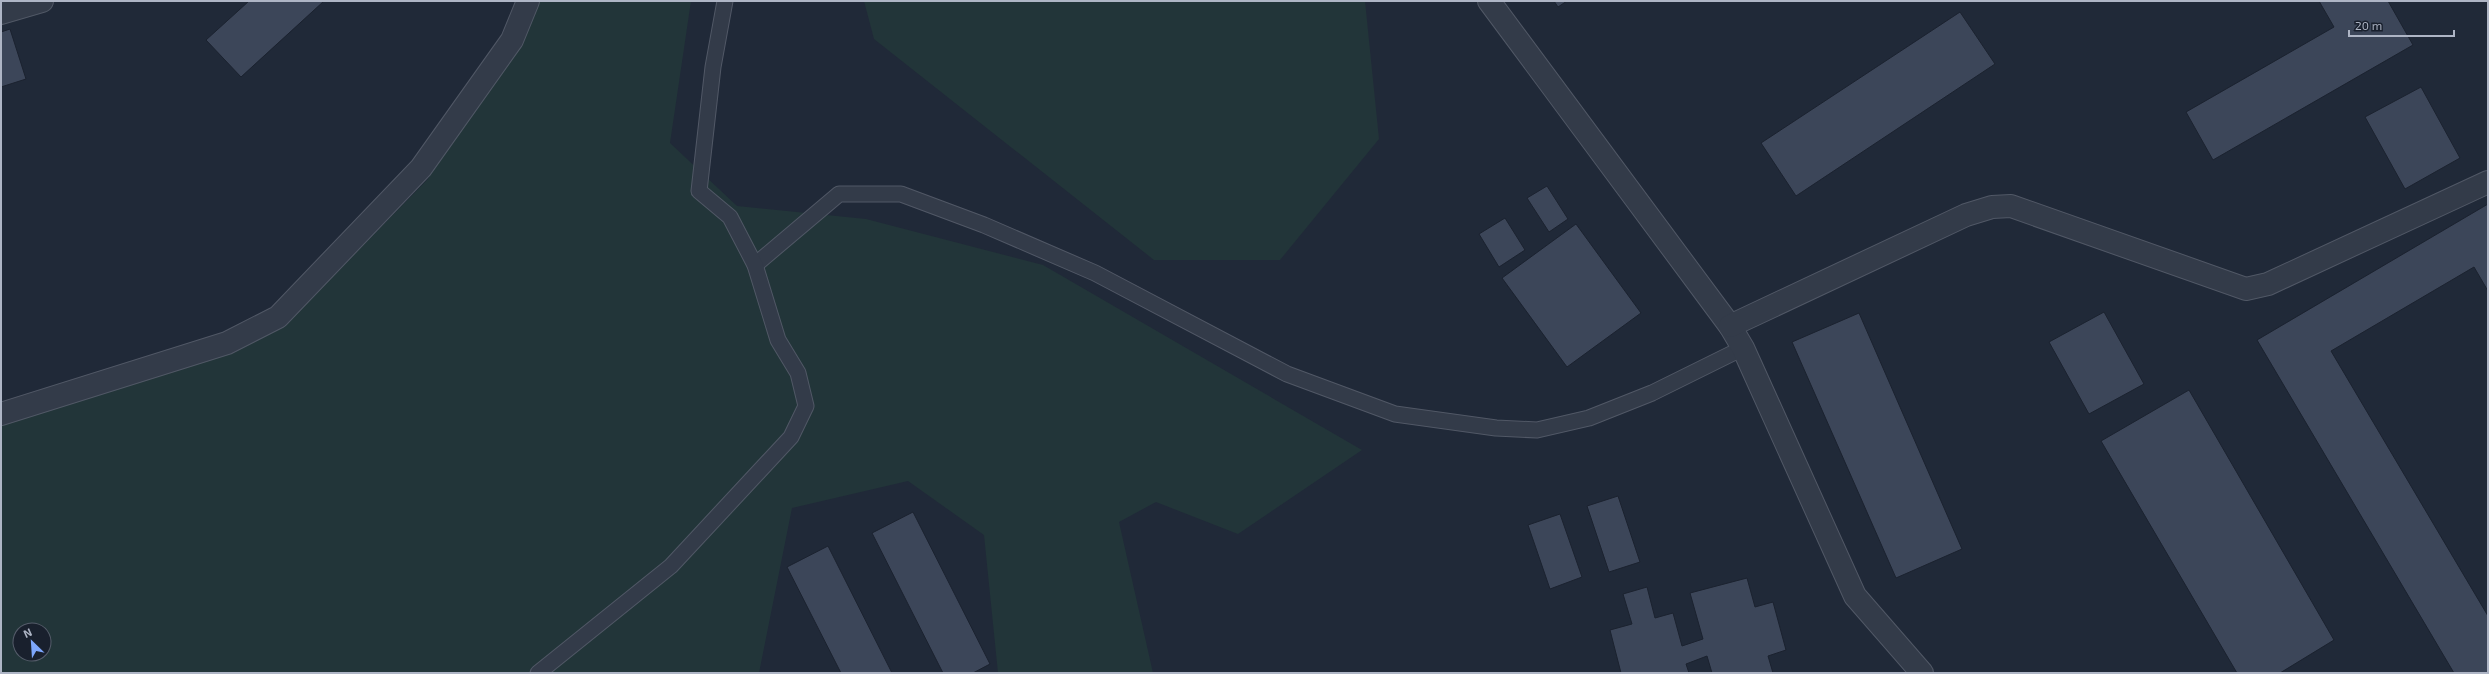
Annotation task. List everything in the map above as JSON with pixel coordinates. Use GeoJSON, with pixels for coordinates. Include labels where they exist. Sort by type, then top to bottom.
{"type":"FeatureCollection","features":[{"type":"Feature","properties":{"kind":"street"},"geometry":{"type":"LineString","coordinates":[[1,13],[42,1]]}},
{"type":"Feature","properties":{"kind":"street"},"geometry":{"type":"LineString","coordinates":[[1,414],[227,343],[278,317],[421,168],[512,40],[528,1]]}},
{"type":"Feature","properties":{"kind":"street"},"geometry":{"type":"LineString","coordinates":[[1489,1],[1730,326],[1743,348],[1855,596],[1922,673]]}},
{"type":"Feature","properties":{"kind":"street"},"geometry":{"type":"LineString","coordinates":[[1730,326],[1966,215],[1992,207],[2011,206],[2246,289],[2268,284],[2488,182]]}},
{"type":"Feature","properties":{"kind":"lane"},"geometry":{"type":"LineString","coordinates":[[538,673],[671,566],[791,437],[806,406],[798,373],[778,340],[754,265],[730,217],[699,191],[713,67],[724,1]]}},
{"type":"Feature","properties":{"kind":"lane"},"geometry":{"type":"LineString","coordinates":[[754,265],[838,194],[901,194],[984,225],[1095,273],[1287,374],[1395,414],[1496,428],[1537,430],[1588,418],[1652,393],[1743,348]]}},
{"type":"Feature","properties":{"kind":"green space"},"geometry":{"type":"Polygon","coordinates":[[[527,1],[691,1],[670,143],[737,206],[866,219],[1043,265],[1362,450],[1238,534],[1156,502],[1119,522],[1153,673],[998,673],[984,535],[908,481],[792,508],[759,673],[1,673],[1,408],[285,325],[428,179],[527,1]]]}},
{"type":"Feature","properties":{"kind":"green space"},"geometry":{"type":"Polygon","coordinates":[[[864,1],[1365,1],[1379,139],[1280,260],[1154,260],[874,39],[864,1]]]}},
{"type":"Feature","properties":{"kind":"building"},"geometry":{"type":"Polygon","coordinates":[[[249,1],[324,1],[241,77],[206,40],[249,1]]]}},
{"type":"Feature","properties":{"kind":"building"},"geometry":{"type":"Polygon","coordinates":[[[1554,1],[1567,1],[1558,7],[1554,1]]]}},
{"type":"Feature","properties":{"kind":"building"},"geometry":{"type":"Polygon","coordinates":[[[2319,1],[2388,1],[2413,45],[2213,160],[2186,112],[2334,27],[2319,1]]]}},
{"type":"Feature","properties":{"kind":"building"},"geometry":{"type":"Polygon","coordinates":[[[1960,12],[1995,64],[1796,196],[1761,143],[1960,12]]]}},
{"type":"Feature","properties":{"kind":"building"},"geometry":{"type":"Polygon","coordinates":[[[10,29],[26,79],[1,87],[1,32],[10,29]]]}},
{"type":"Feature","properties":{"kind":"building"},"geometry":{"type":"Polygon","coordinates":[[[2421,87],[2460,158],[2405,189],[2365,117],[2421,87]]]}},
{"type":"Feature","properties":{"kind":"building"},"geometry":{"type":"Polygon","coordinates":[[[1547,186],[1568,219],[1549,232],[1527,198],[1547,186]]]}},
{"type":"Feature","properties":{"kind":"building"},"geometry":{"type":"Polygon","coordinates":[[[2488,204],[2488,291],[2474,267],[2331,351],[2488,616],[2488,673],[2454,673],[2257,340],[2488,204]]]}},
{"type":"Feature","properties":{"kind":"building"},"geometry":{"type":"Polygon","coordinates":[[[1505,218],[1525,250],[1499,267],[1479,234],[1505,218]]]}},
{"type":"Feature","properties":{"kind":"building"},"geometry":{"type":"Polygon","coordinates":[[[1576,224],[1641,313],[1567,367],[1502,278],[1576,224]]]}},
{"type":"Feature","properties":{"kind":"building"},"geometry":{"type":"Polygon","coordinates":[[[2104,312],[2144,384],[2089,414],[2049,342],[2104,312]]]}},
{"type":"Feature","properties":{"kind":"building"},"geometry":{"type":"Polygon","coordinates":[[[1859,313],[1962,549],[1896,578],[1792,342],[1859,313]]]}},
{"type":"Feature","properties":{"kind":"building"},"geometry":{"type":"Polygon","coordinates":[[[2189,390],[2334,640],[2280,673],[2237,673],[2101,441],[2189,390]]]}},
{"type":"Feature","properties":{"kind":"building"},"geometry":{"type":"Polygon","coordinates":[[[1618,496],[1640,562],[1609,572],[1587,506],[1618,496]]]}},
{"type":"Feature","properties":{"kind":"building"},"geometry":{"type":"Polygon","coordinates":[[[913,512],[990,664],[973,673],[943,673],[872,533],[913,512]]]}},
{"type":"Feature","properties":{"kind":"building"},"geometry":{"type":"Polygon","coordinates":[[[1560,514],[1582,577],[1550,589],[1528,525],[1560,514]]]}},
{"type":"Feature","properties":{"kind":"building"},"geometry":{"type":"Polygon","coordinates":[[[828,546],[892,673],[841,673],[787,567],[828,546]]]}},
{"type":"Feature","properties":{"kind":"building"},"geometry":{"type":"Polygon","coordinates":[[[1747,578],[1755,607],[1773,602],[1786,650],[1768,656],[1773,673],[1712,673],[1707,656],[1686,664],[1689,673],[1621,673],[1610,630],[1632,624],[1623,594],[1647,587],[1655,618],[1673,613],[1682,646],[1703,639],[1690,593],[1747,578]]]}}]}
